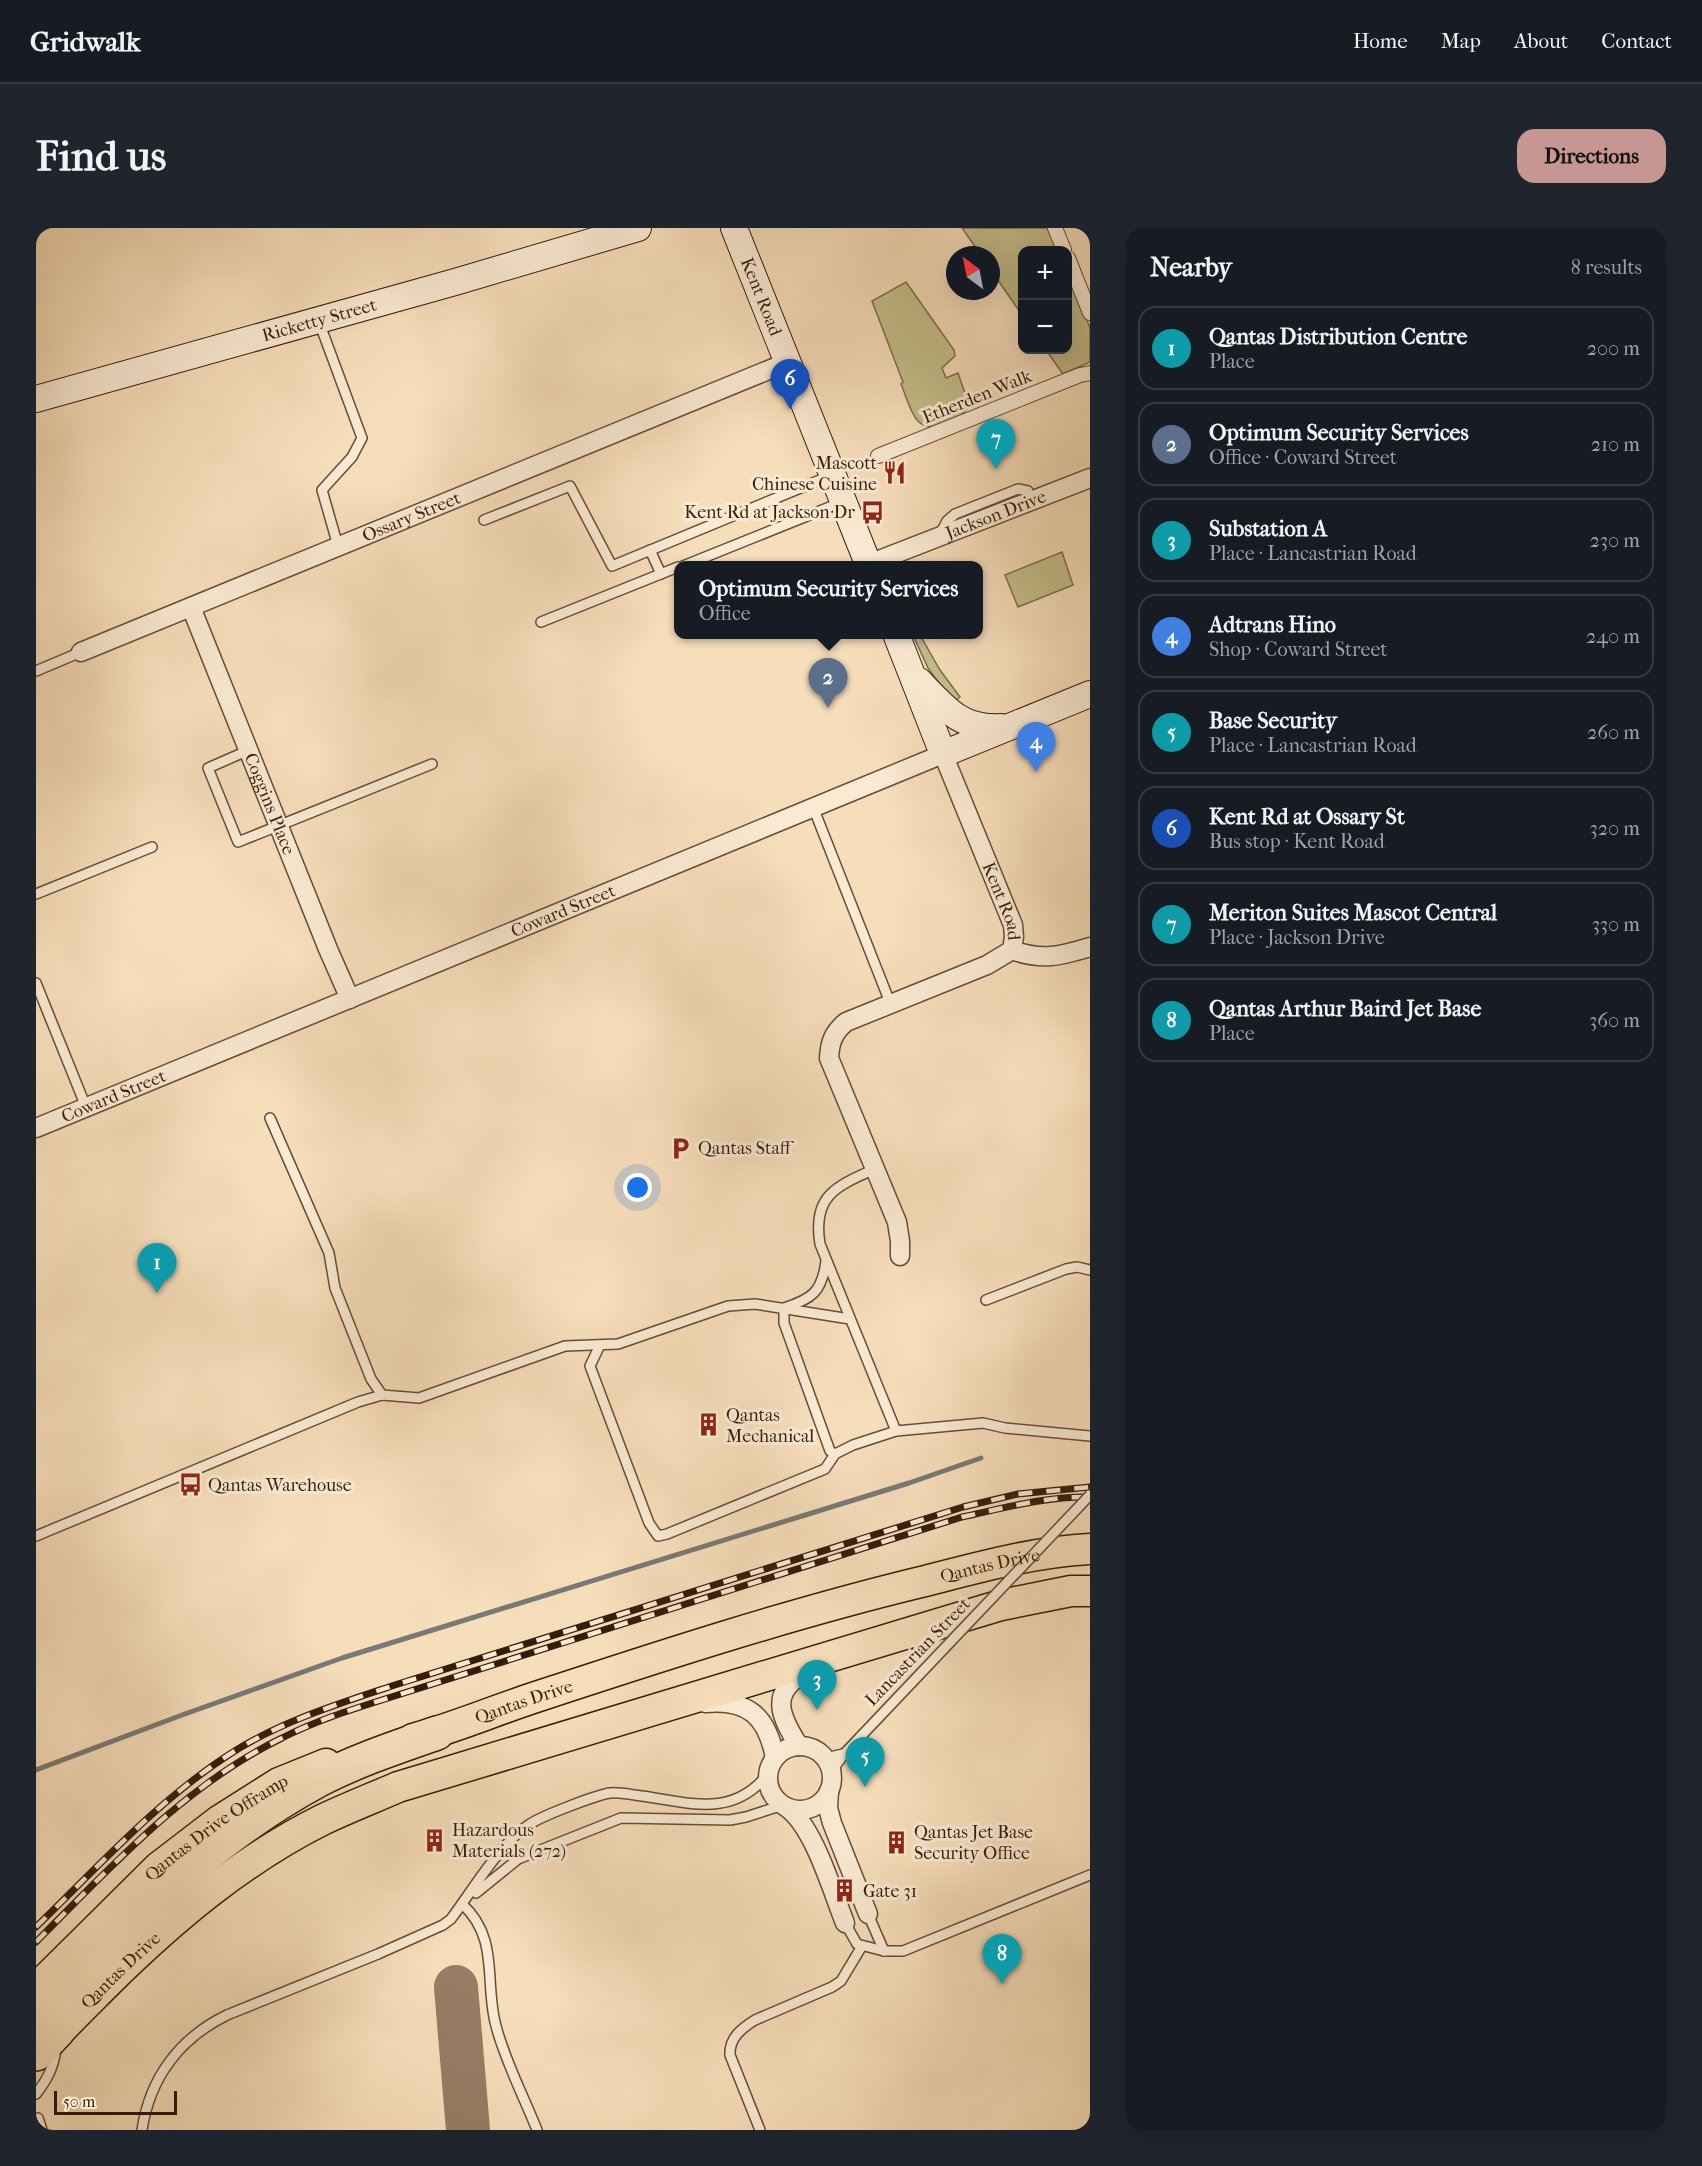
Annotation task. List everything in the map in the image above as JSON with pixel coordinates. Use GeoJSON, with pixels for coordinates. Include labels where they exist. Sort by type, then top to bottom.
{"type":"FeatureCollection","features":[{"type":"Feature","properties":{"kind":"highway","name":"Qantas Drive"},"geometry":{"type":"LineString","coordinates":[[36,2055],[47,2023],[164,1890],[208,1852],[239,1830],[321,1779],[353,1764],[437,1732],[539,1696],[845,1601],[988,1565],[1043,1554],[1090,1549]]}},
{"type":"Feature","properties":{"kind":"highway","name":"Qantas Drive"},"geometry":{"type":"LineString","coordinates":[[47,2023],[137,1953],[214,1887],[268,1851],[322,1820],[398,1787],[1001,1605],[1071,1591],[1090,1591]]}},
{"type":"Feature","properties":{"kind":"highway","name":"Qantas Drive Offramp"},"geometry":{"type":"LineString","coordinates":[[36,1989],[159,1867],[219,1821],[279,1783],[332,1761],[437,1732]]}},
{"type":"Feature","properties":{"kind":"main road","name":"Ricketty Street"},"geometry":{"type":"LineString","coordinates":[[36,399],[466,279],[605,233],[638,228]]}},
{"type":"Feature","properties":{"kind":"main road","name":"Kent Road"},"geometry":{"type":"LineString","coordinates":[[739,229],[788,362],[867,561]]}},
{"type":"Feature","properties":{"kind":"main road","name":"Kent Road"},"geometry":{"type":"LineString","coordinates":[[898,639],[943,754]]}},
{"type":"Feature","properties":{"kind":"main road"},"geometry":{"type":"LineString","coordinates":[[911,672],[956,717],[969,725],[982,728],[1010,726]]}},
{"type":"Feature","properties":{"kind":"main road","name":"Coward Street"},"geometry":{"type":"LineString","coordinates":[[943,754],[1090,694]]}},
{"type":"Feature","properties":{"kind":"street"},"geometry":{"type":"LineString","coordinates":[[1055,228],[1062,246]]}},
{"type":"Feature","properties":{"kind":"street"},"geometry":{"type":"LineString","coordinates":[[1072,268],[1090,313]]}},
{"type":"Feature","properties":{"kind":"street","name":"Ossary Street"},"geometry":{"type":"LineString","coordinates":[[81,652],[788,362]]}},
{"type":"Feature","properties":{"kind":"street","name":"Etherden Walk"},"geometry":{"type":"LineString","coordinates":[[878,456],[1090,373]]}},
{"type":"Feature","properties":{"kind":"street","name":"Jackson Drive"},"geometry":{"type":"LineString","coordinates":[[879,561],[1090,478]]}},
{"type":"Feature","properties":{"kind":"street","name":"Coggins Place"},"geometry":{"type":"LineString","coordinates":[[191,607],[328,950],[350,999]]}},
{"type":"Feature","properties":{"kind":"street","name":"Coward Street"},"geometry":{"type":"LineString","coordinates":[[36,1128],[943,754]]}},
{"type":"Feature","properties":{"kind":"street","name":"Kent Road"},"geometry":{"type":"LineString","coordinates":[[900,1256],[897,1222],[829,1058],[830,1042],[837,1029],[846,1022],[987,965],[1012,950],[1013,925],[943,754]]}},
{"type":"Feature","properties":{"kind":"street"},"geometry":{"type":"LineString","coordinates":[[1012,950],[1041,958],[1061,956],[1090,947]]}},
{"type":"Feature","properties":{"kind":"street"},"geometry":{"type":"LineString","coordinates":[[799,1746],[781,1711],[780,1699],[789,1682],[840,1654]]}},
{"type":"Feature","properties":{"kind":"street"},"geometry":{"type":"LineString","coordinates":[[661,1708],[716,1702],[745,1707],[755,1714],[769,1731],[772,1766],[770,1788],[777,1800],[795,1814],[806,1828],[843,1917],[866,1908],[832,1824],[828,1808],[831,1785],[829,1764],[819,1752],[799,1746],[790,1748],[772,1766]]}},
{"type":"Feature","properties":{"kind":"street"},"geometry":{"type":"LineString","coordinates":[[784,1806],[796,1810],[816,1806],[824,1799],[831,1785]]}},
{"type":"Feature","properties":{"kind":"lane"},"geometry":{"type":"LineString","coordinates":[[318,320],[362,438],[352,457],[322,490],[338,546]]}},
{"type":"Feature","properties":{"kind":"lane"},"geometry":{"type":"LineString","coordinates":[[484,520],[570,486],[612,566],[833,475]]}},
{"type":"Feature","properties":{"kind":"lane"},"geometry":{"type":"LineString","coordinates":[[695,561],[844,501]]}},
{"type":"Feature","properties":{"kind":"lane"},"geometry":{"type":"LineString","coordinates":[[650,550],[661,574]]}},
{"type":"Feature","properties":{"kind":"lane"},"geometry":{"type":"LineString","coordinates":[[541,622],[674,569]]}},
{"type":"Feature","properties":{"kind":"lane","name":"Ossary Street"},"geometry":{"type":"LineString","coordinates":[[36,671],[81,652]]}},
{"type":"Feature","properties":{"kind":"lane"},"geometry":{"type":"LineString","coordinates":[[249,750],[208,768],[238,842],[432,764]]}},
{"type":"Feature","properties":{"kind":"lane"},"geometry":{"type":"LineString","coordinates":[[813,807],[891,1005]]}},
{"type":"Feature","properties":{"kind":"lane"},"geometry":{"type":"LineString","coordinates":[[36,894],[152,847]]}},
{"type":"Feature","properties":{"kind":"lane"},"geometry":{"type":"LineString","coordinates":[[36,983],[86,1107]]}},
{"type":"Feature","properties":{"kind":"lane"},"geometry":{"type":"LineString","coordinates":[[270,1118],[328,1253],[334,1288],[371,1379],[382,1395]]}},
{"type":"Feature","properties":{"kind":"lane"},"geometry":{"type":"LineString","coordinates":[[875,1169],[834,1189],[824,1202],[818,1219],[820,1244],[896,1431]]}},
{"type":"Feature","properties":{"kind":"lane"},"geometry":{"type":"LineString","coordinates":[[784,1308],[814,1294],[824,1276],[826,1259]]}},
{"type":"Feature","properties":{"kind":"lane"},"geometry":{"type":"LineString","coordinates":[[986,1300],[1071,1267],[1090,1270]]}},
{"type":"Feature","properties":{"kind":"lane"},"geometry":{"type":"LineString","coordinates":[[36,1536],[358,1402],[382,1395],[419,1398],[565,1346],[618,1344],[728,1306],[755,1304],[850,1319]]}},
{"type":"Feature","properties":{"kind":"lane"},"geometry":{"type":"LineString","coordinates":[[784,1308],[784,1323],[830,1451],[836,1454]]}},
{"type":"Feature","properties":{"kind":"lane"},"geometry":{"type":"LineString","coordinates":[[600,1345],[590,1366],[649,1523],[658,1536],[825,1469],[836,1454],[854,1445],[896,1431],[983,1423],[1005,1428],[1090,1436]]}},
{"type":"Feature","properties":{"kind":"lane","name":"Lancastrian Street"},"geometry":{"type":"LineString","coordinates":[[831,1785],[836,1765],[845,1753],[1090,1495]]}},
{"type":"Feature","properties":{"kind":"lane"},"geometry":{"type":"LineString","coordinates":[[819,1752],[834,1757],[845,1753]]}},
{"type":"Feature","properties":{"kind":"lane"},"geometry":{"type":"LineString","coordinates":[[142,2130],[149,2100],[165,2065],[192,2036],[209,2024],[434,1930],[451,1919],[508,1844],[519,1832],[535,1821],[609,1793],[695,1803],[722,1803],[747,1795],[759,1786],[772,1766]]}},
{"type":"Feature","properties":{"kind":"lane"},"geometry":{"type":"LineString","coordinates":[[462,1904],[518,1858],[612,1820],[630,1817],[730,1820],[784,1806]]}},
{"type":"Feature","properties":{"kind":"lane"},"geometry":{"type":"LineString","coordinates":[[843,1917],[854,1940],[862,1946],[884,1951],[903,1951],[1090,1875]]}},
{"type":"Feature","properties":{"kind":"lane"},"geometry":{"type":"LineString","coordinates":[[462,1904],[472,1913],[485,1937],[489,1954],[495,2023],[537,2130]]}},
{"type":"Feature","properties":{"kind":"lane"},"geometry":{"type":"LineString","coordinates":[[866,1908],[884,1951]]}},
{"type":"Feature","properties":{"kind":"lane"},"geometry":{"type":"LineString","coordinates":[[760,2130],[730,2055],[733,2040],[744,2027],[755,2020],[841,1981],[862,1946]]}},
{"type":"Feature","properties":{"kind":"lane"},"geometry":{"type":"LineString","coordinates":[[36,2094],[48,2078],[55,2061],[47,2023]]}},
{"type":"Feature","properties":{"kind":"lane"},"geometry":{"type":"LineString","coordinates":[[38,2118],[42,2130]]}},
{"type":"Feature","properties":{"kind":"shaded area"},"geometry":{"type":"Polygon","coordinates":[[[962,228],[1051,228],[1059,246],[1018,246],[1018,309],[1000,283],[1000,246],[975,246],[962,228]]]}},
{"type":"Feature","properties":{"kind":"shaded area"},"geometry":{"type":"Polygon","coordinates":[[[1072,279],[1090,328],[1090,362],[1063,374],[1049,354],[1072,354],[1072,279]]]}},
{"type":"Feature","properties":{"kind":"shaded area"},"geometry":{"type":"Polygon","coordinates":[[[906,282],[954,350],[955,356],[942,368],[946,378],[958,373],[969,405],[958,418],[934,427],[920,423],[911,409],[872,301],[906,282]]]}},
{"type":"Feature","properties":{"kind":"shaded area"},"geometry":{"type":"Polygon","coordinates":[[[1062,552],[1073,585],[1018,607],[1005,575],[1062,552]]]}},
{"type":"Feature","properties":{"kind":"shaded area"},"geometry":{"type":"Polygon","coordinates":[[[915,639],[922,639],[940,670],[960,697],[953,703],[928,668],[915,639]]]}},
{"type":"Feature","properties":{"kind":"waterway"},"geometry":{"type":"LineString","coordinates":[[36,1770],[342,1658],[909,1483],[981,1458]]}},
{"type":"Feature","properties":{"kind":"taxiway"},"geometry":{"type":"LineString","coordinates":[[456,1987],[468,2130]]}},
{"type":"Feature","properties":{"kind":"railway"},"geometry":{"type":"LineString","coordinates":[[36,1927],[129,1836],[178,1792],[230,1754],[291,1722],[398,1684],[963,1507],[1018,1494],[1090,1487]]}},
{"type":"Feature","properties":{"kind":"railway"},"geometry":{"type":"LineString","coordinates":[[36,1942],[121,1857],[181,1803],[247,1757],[307,1726],[372,1703],[962,1517],[1010,1506],[1090,1497]]}},
{"type":"Feature","properties":{"kind":"place","name":"Kent Rd at Ossary St"},"geometry":{"type":"Point","coordinates":[790,409]}},
{"type":"Feature","properties":{"kind":"place","name":"Meriton Suites Mascot Central"},"geometry":{"type":"Point","coordinates":[996,469]}},
{"type":"Feature","properties":{"kind":"place","name":"Mascott Chinese Cuisine"},"geometry":{"type":"Point","coordinates":[895,473]}},
{"type":"Feature","properties":{"kind":"place","name":"Kent Rd at Jackson Dr"},"geometry":{"type":"Point","coordinates":[873,512]}},
{"type":"Feature","properties":{"kind":"place","name":"Optimum Security Services"},"geometry":{"type":"Point","coordinates":[828,708]}},
{"type":"Feature","properties":{"kind":"place","name":"Adtrans Hino"},"geometry":{"type":"Point","coordinates":[1036,772]}},
{"type":"Feature","properties":{"kind":"place","name":"Qantas Staff"},"geometry":{"type":"Point","coordinates":[680,1148]}},
{"type":"Feature","properties":{"kind":"place","name":"Qantas Distribution Centre"},"geometry":{"type":"Point","coordinates":[157,1293]}},
{"type":"Feature","properties":{"kind":"place","name":"Qantas Mechanical"},"geometry":{"type":"Point","coordinates":[708,1425]}},
{"type":"Feature","properties":{"kind":"place","name":"Qantas Warehouse"},"geometry":{"type":"Point","coordinates":[190,1485]}},
{"type":"Feature","properties":{"kind":"place","name":"Substation A"},"geometry":{"type":"Point","coordinates":[817,1710]}},
{"type":"Feature","properties":{"kind":"place","name":"Base Security"},"geometry":{"type":"Point","coordinates":[865,1787]}},
{"type":"Feature","properties":{"kind":"place","name":"Hazardous Materials (272)"},"geometry":{"type":"Point","coordinates":[434,1840]}},
{"type":"Feature","properties":{"kind":"place","name":"Qantas Jet Base Security Office"},"geometry":{"type":"Point","coordinates":[896,1842]}},
{"type":"Feature","properties":{"kind":"place","name":"Gate 31"},"geometry":{"type":"Point","coordinates":[845,1891]}},
{"type":"Feature","properties":{"kind":"place","name":"Qantas Arthur Baird Jet Base"},"geometry":{"type":"Point","coordinates":[1002,1984]}}]}
